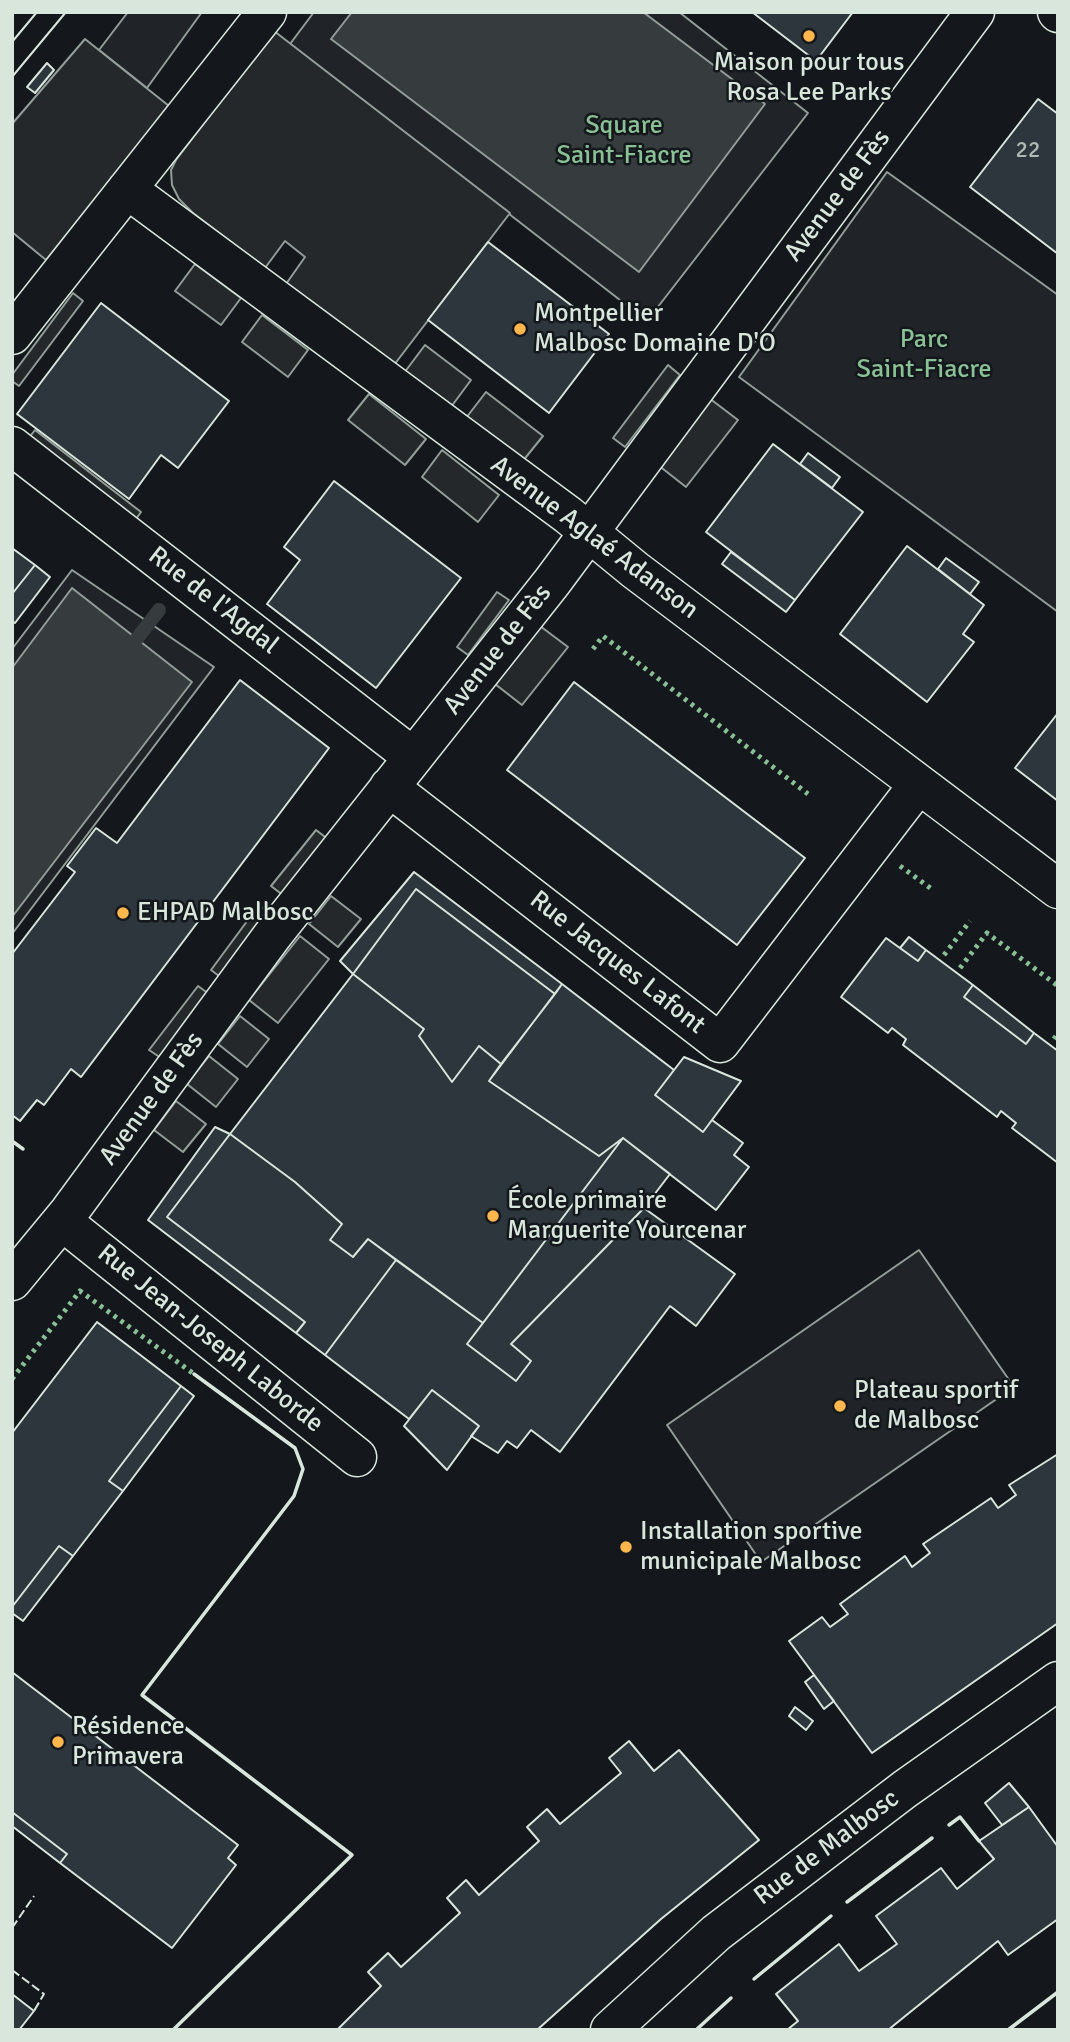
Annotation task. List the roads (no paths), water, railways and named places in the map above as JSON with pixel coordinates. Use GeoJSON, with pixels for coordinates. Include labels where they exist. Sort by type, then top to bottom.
{"type":"FeatureCollection","features":[{"type":"Feature","properties":{"kind":"street"},"geometry":{"type":"LineString","coordinates":[[12,335],[267,12]]}},
{"type":"Feature","properties":{"kind":"street","name":"Avenue de Fès"},"geometry":{"type":"LineString","coordinates":[[12,1281],[62,1221],[272,936],[590,532],[975,12]]}},
{"type":"Feature","properties":{"kind":"street","name":"Avenue Aglaé Adanson"},"geometry":{"type":"LineString","coordinates":[[127,189],[590,532],[918,785],[1058,889]]}},
{"type":"Feature","properties":{"kind":"street","name":"Rue de l'Agdal"},"geometry":{"type":"LineString","coordinates":[[12,446],[413,757]]}},
{"type":"Feature","properties":{"kind":"street","name":"Rue Jacques Lafont"},"geometry":{"type":"LineString","coordinates":[[389,787],[720,1043],[918,785]]}},
{"type":"Feature","properties":{"kind":"street","name":"Rue Jean-Joseph Laborde"},"geometry":{"type":"LineString","coordinates":[[62,1221],[357,1457]]}},
{"type":"Feature","properties":{"kind":"street","name":"Rue de Malbosc"},"geometry":{"type":"LineString","coordinates":[[610,2030],[716,1933],[905,1788],[1058,1681]]}},
{"type":"Feature","properties":{"kind":"waterway"},"geometry":{"type":"LineString","coordinates":[[125,654],[159,610]]}},
{"type":"Feature","properties":{"kind":"tram line"},"geometry":{"type":"LineString","coordinates":[[12,42],[37,12]]}},
{"type":"Feature","properties":{"kind":"tram line"},"geometry":{"type":"LineString","coordinates":[[12,77],[66,12]]}},
{"type":"Feature","properties":{"kind":"place","name":"Maison pour tous Rosa Lee Parks"},"geometry":{"type":"Point","coordinates":[809,36]}},
{"type":"Feature","properties":{"kind":"place","name":"Montpellier Malbosc Domaine D'O"},"geometry":{"type":"Point","coordinates":[520,329]}},
{"type":"Feature","properties":{"kind":"place","name":"EHPAD Malbosc"},"geometry":{"type":"Point","coordinates":[123,913]}},
{"type":"Feature","properties":{"kind":"place","name":"École primaire Marguerite Yourcenar"},"geometry":{"type":"Point","coordinates":[493,1216]}},
{"type":"Feature","properties":{"kind":"place","name":"Plateau sportif de Malbosc"},"geometry":{"type":"Point","coordinates":[840,1406]}},
{"type":"Feature","properties":{"kind":"place","name":"Installation sportive municipale Malbosc"},"geometry":{"type":"Point","coordinates":[626,1547]}},
{"type":"Feature","properties":{"kind":"place","name":"Résidence Primavera"},"geometry":{"type":"Point","coordinates":[58,1742]}},
{"type":"Feature","properties":{"kind":"park label","name":"Square Saint-Fiacre"},"geometry":{"type":"Point","coordinates":[624,141]}},
{"type":"Feature","properties":{"kind":"park label","name":"Parc Saint-Fiacre"},"geometry":{"type":"Point","coordinates":[924,355]}}]}
